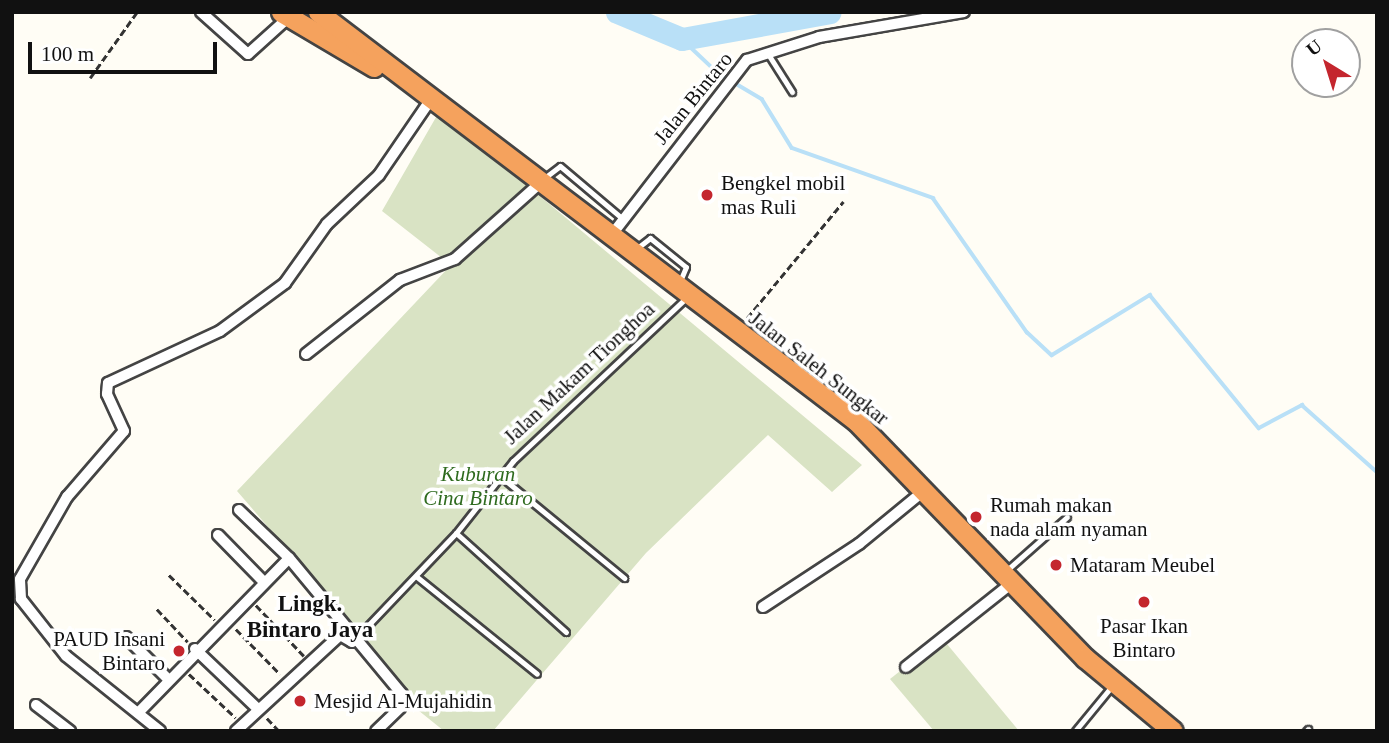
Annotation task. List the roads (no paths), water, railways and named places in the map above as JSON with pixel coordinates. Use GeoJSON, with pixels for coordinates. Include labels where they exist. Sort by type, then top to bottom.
{"type":"FeatureCollection","features":[{"type":"Feature","properties":{"kind":"highway","name":"Jalan Saleh Sungkar"},"geometry":{"type":"LineString","coordinates":[[318,12],[680,294],[856,422],[926,489],[1008,578],[1114,684],[1173,731]]}},
{"type":"Feature","properties":{"kind":"highway","name":"Jalan Saleh Sungkar"},"geometry":{"type":"LineString","coordinates":[[285,15],[405,78]]}},
{"type":"Feature","properties":{"kind":"street"},"geometry":{"type":"LineString","coordinates":[[201,12],[248,54],[285,15]]}},
{"type":"Feature","properties":{"kind":"street","name":"Jalan Bintaro"},"geometry":{"type":"LineString","coordinates":[[609,238],[734,72],[766,51],[964,12]]}},
{"type":"Feature","properties":{"kind":"street"},"geometry":{"type":"LineString","coordinates":[[160,731],[66,656],[16,589],[50,521],[124,430],[106,389],[220,331],[285,283],[327,224],[379,175],[431,99]]}},
{"type":"Feature","properties":{"kind":"street"},"geometry":{"type":"LineString","coordinates":[[306,354],[400,280],[454,259],[540,183]]}},
{"type":"Feature","properties":{"kind":"street"},"geometry":{"type":"LineString","coordinates":[[763,607],[859,544],[926,489]]}},
{"type":"Feature","properties":{"kind":"street"},"geometry":{"type":"LineString","coordinates":[[239,510],[289,558],[403,699],[376,731]]}},
{"type":"Feature","properties":{"kind":"street"},"geometry":{"type":"LineString","coordinates":[[218,535],[264,582]]}},
{"type":"Feature","properties":{"kind":"street"},"geometry":{"type":"LineString","coordinates":[[138,713],[179,665],[289,558]]}},
{"type":"Feature","properties":{"kind":"street"},"geometry":{"type":"LineString","coordinates":[[906,667],[1008,578]]}},
{"type":"Feature","properties":{"kind":"street"},"geometry":{"type":"LineString","coordinates":[[240,728],[308,659],[340,635],[352,642],[356,638]]}},
{"type":"Feature","properties":{"kind":"street"},"geometry":{"type":"LineString","coordinates":[[126,637],[169,679]]}},
{"type":"Feature","properties":{"kind":"street"},"geometry":{"type":"LineString","coordinates":[[195,649],[257,708]]}},
{"type":"Feature","properties":{"kind":"street"},"geometry":{"type":"LineString","coordinates":[[36,705],[70,731]]}},
{"type":"Feature","properties":{"kind":"lane"},"geometry":{"type":"LineString","coordinates":[[766,51],[792,92]]}},
{"type":"Feature","properties":{"kind":"lane"},"geometry":{"type":"LineString","coordinates":[[540,183],[560,166],[623,219]]}},
{"type":"Feature","properties":{"kind":"lane","name":"Jalan Makam Tionghoa"},"geometry":{"type":"LineString","coordinates":[[356,638],[417,577],[456,533],[500,476],[680,294]]}},
{"type":"Feature","properties":{"kind":"lane"},"geometry":{"type":"LineString","coordinates":[[500,476],[624,578]]}},
{"type":"Feature","properties":{"kind":"lane"},"geometry":{"type":"LineString","coordinates":[[1008,578],[1068,517]]}},
{"type":"Feature","properties":{"kind":"lane"},"geometry":{"type":"LineString","coordinates":[[456,533],[566,632]]}},
{"type":"Feature","properties":{"kind":"lane"},"geometry":{"type":"LineString","coordinates":[[417,577],[537,674]]}},
{"type":"Feature","properties":{"kind":"lane"},"geometry":{"type":"LineString","coordinates":[[1075,731],[1114,684]]}},
{"type":"Feature","properties":{"kind":"waterway"},"geometry":{"type":"LineString","coordinates":[[617,12],[682,39],[830,12]]}},
{"type":"Feature","properties":{"kind":"waterway"},"geometry":{"type":"LineString","coordinates":[[682,39],[718,73],[762,99],[792,148],[933,198],[1027,332],[1052,355],[1150,295],[1259,428],[1302,405],[1377,472]]}},
{"type":"Feature","properties":{"kind":"place","name":"Bengkel mobil mas Ruli"},"geometry":{"type":"Point","coordinates":[707,195]}},
{"type":"Feature","properties":{"kind":"place","name":"Rumah makan nada alam nyaman"},"geometry":{"type":"Point","coordinates":[976,517]}},
{"type":"Feature","properties":{"kind":"place","name":"Mataram Meubel"},"geometry":{"type":"Point","coordinates":[1056,565]}},
{"type":"Feature","properties":{"kind":"place","name":"Pasar Ikan Bintaro"},"geometry":{"type":"Point","coordinates":[1144,602]}},
{"type":"Feature","properties":{"kind":"place","name":"PAUD Insani Bintaro"},"geometry":{"type":"Point","coordinates":[179,651]}},
{"type":"Feature","properties":{"kind":"place","name":"Mesjid Al-Mujahidin"},"geometry":{"type":"Point","coordinates":[300,701]}},
{"type":"Feature","properties":{"kind":"district","name":"Lingk. Bintaro Jaya"},"geometry":{"type":"Point","coordinates":[310,617]}},
{"type":"Feature","properties":{"kind":"park label","name":"Kuburan Cina Bintaro"},"geometry":{"type":"Point","coordinates":[478,486]}}]}
